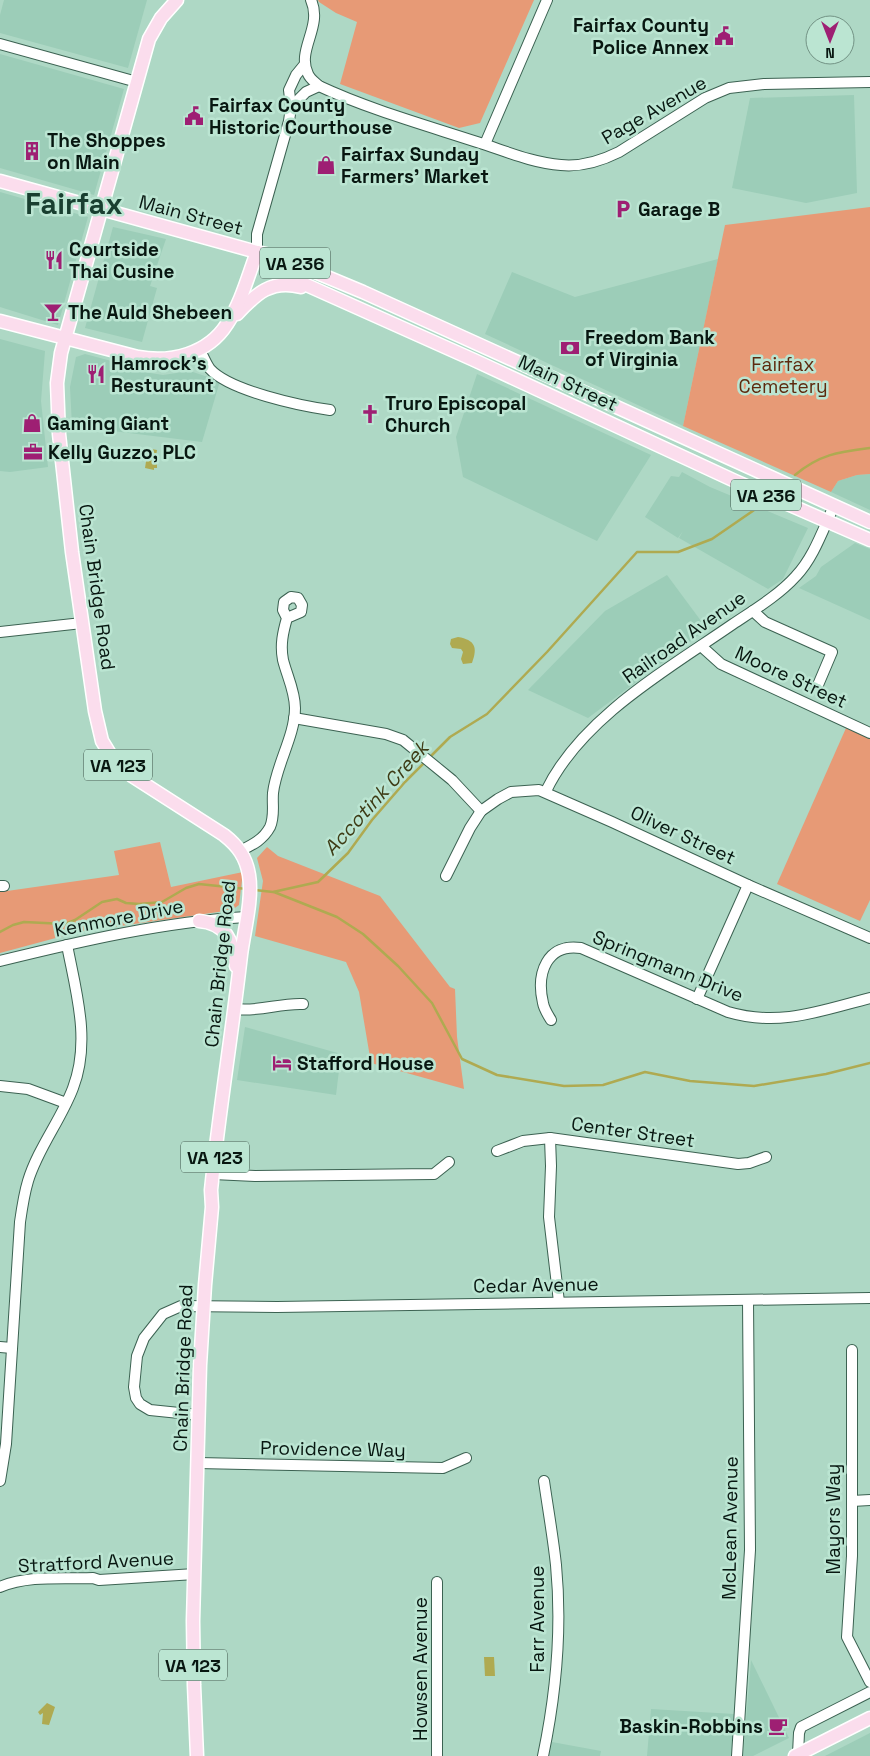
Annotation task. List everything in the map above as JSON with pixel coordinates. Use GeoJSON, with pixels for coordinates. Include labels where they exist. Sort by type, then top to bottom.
{"type":"FeatureCollection","features":[{"type":"Feature","properties":{"kind":"main road","name":"Chain Bridge Road"},"geometry":{"type":"LineString","coordinates":[[177,0],[155,26],[149,39],[66,339],[58,372],[57,408],[82,623],[98,728],[107,750],[113,759],[132,776],[224,835],[240,850],[245,858],[250,878],[238,986],[212,1174],[212,1207],[203,1307],[193,1667],[197,1756]]}},
{"type":"Feature","properties":{"kind":"main road","name":"Main Street"},"geometry":{"type":"LineString","coordinates":[[0,181],[257,252],[279,256],[870,522]]}},
{"type":"Feature","properties":{"kind":"main road","name":"Main Street"},"geometry":{"type":"LineString","coordinates":[[257,252],[273,270],[735,481],[870,540]]}},
{"type":"Feature","properties":{"kind":"main road"},"geometry":{"type":"LineString","coordinates":[[226,326],[236,307],[257,252]]}},
{"type":"Feature","properties":{"kind":"main road"},"geometry":{"type":"LineString","coordinates":[[0,321],[138,357],[163,360],[183,356],[211,341],[250,300],[266,289],[282,284],[291,284],[320,291]]}},
{"type":"Feature","properties":{"kind":"main road"},"geometry":{"type":"LineString","coordinates":[[576,407],[583,392]]}},
{"type":"Feature","properties":{"kind":"main road"},"geometry":{"type":"LineString","coordinates":[[199,920],[217,925],[229,938],[236,961],[238,986]]}},
{"type":"Feature","properties":{"kind":"main road"},"geometry":{"type":"LineString","coordinates":[[796,1755],[870,1718]]}},
{"type":"Feature","properties":{"kind":"street"},"geometry":{"type":"LineString","coordinates":[[291,107],[306,92],[319,86],[308,76],[305,64],[306,51],[315,20],[315,7],[311,0]]}},
{"type":"Feature","properties":{"kind":"street"},"geometry":{"type":"LineString","coordinates":[[485,144],[547,0]]}},
{"type":"Feature","properties":{"kind":"street"},"geometry":{"type":"LineString","coordinates":[[0,44],[137,82]]}},
{"type":"Feature","properties":{"kind":"street"},"geometry":{"type":"LineString","coordinates":[[257,252],[257,234],[291,107],[290,90],[296,75],[305,64]]}},
{"type":"Feature","properties":{"kind":"street","name":"Page Avenue"},"geometry":{"type":"LineString","coordinates":[[319,86],[416,122],[485,144],[550,164],[572,165],[593,163],[619,152],[705,98],[729,88],[758,84],[870,82]]}},
{"type":"Feature","properties":{"kind":"street"},"geometry":{"type":"LineString","coordinates":[[199,349],[210,369],[231,383],[290,404],[330,410]]}},
{"type":"Feature","properties":{"kind":"street","name":"Railroad Avenue"},"geometry":{"type":"LineString","coordinates":[[546,791],[552,778],[576,746],[610,712],[657,675],[753,611],[796,576],[812,553],[834,506]]}},
{"type":"Feature","properties":{"kind":"street"},"geometry":{"type":"LineString","coordinates":[[753,611],[765,622],[832,652],[818,685]]}},
{"type":"Feature","properties":{"kind":"street"},"geometry":{"type":"LineString","coordinates":[[240,850],[259,841],[269,829],[273,816],[275,782],[294,718],[294,695],[282,654],[283,632],[287,618]]}},
{"type":"Feature","properties":{"kind":"street"},"geometry":{"type":"LineString","coordinates":[[0,632],[82,623]]}},
{"type":"Feature","properties":{"kind":"street","name":"Moore Street"},"geometry":{"type":"LineString","coordinates":[[701,646],[722,664],[870,733]]}},
{"type":"Feature","properties":{"kind":"street"},"geometry":{"type":"LineString","coordinates":[[294,718],[386,734],[403,740],[452,780],[481,811],[470,828],[446,876]]}},
{"type":"Feature","properties":{"kind":"street","name":"Oliver Street"},"geometry":{"type":"LineString","coordinates":[[481,811],[498,798],[511,792],[546,791],[748,885],[870,938]]}},
{"type":"Feature","properties":{"kind":"street"},"geometry":{"type":"LineString","coordinates":[[697,999],[748,885]]}},
{"type":"Feature","properties":{"kind":"street","name":"Kenmore Drive"},"geometry":{"type":"LineString","coordinates":[[0,961],[155,927],[199,920],[246,917]]}},
{"type":"Feature","properties":{"kind":"street"},"geometry":{"type":"LineString","coordinates":[[0,1481],[6,1444],[20,1222],[24,1196],[28,1180],[40,1152],[73,1088],[78,1069],[82,1036],[80,1009],[67,945]]}},
{"type":"Feature","properties":{"kind":"street","name":"Springmann Drive"},"geometry":{"type":"LineString","coordinates":[[551,1020],[543,1005],[541,993],[542,978],[549,958],[558,950],[564,948],[581,948],[697,999],[741,1015],[778,1019],[870,998]]}},
{"type":"Feature","properties":{"kind":"street"},"geometry":{"type":"LineString","coordinates":[[235,1009],[257,1010],[282,1005],[303,1004]]}},
{"type":"Feature","properties":{"kind":"street"},"geometry":{"type":"LineString","coordinates":[[0,1086],[28,1089],[66,1103]]}},
{"type":"Feature","properties":{"kind":"street"},"geometry":{"type":"LineString","coordinates":[[550,1138],[549,1217],[559,1302]]}},
{"type":"Feature","properties":{"kind":"street","name":"Center Street"},"geometry":{"type":"LineString","coordinates":[[497,1151],[523,1141],[550,1138],[738,1164],[749,1163],[766,1157]]}},
{"type":"Feature","properties":{"kind":"street"},"geometry":{"type":"LineString","coordinates":[[212,1174],[255,1176],[434,1174],[449,1162]]}},
{"type":"Feature","properties":{"kind":"street","name":"Cedar Avenue"},"geometry":{"type":"LineString","coordinates":[[199,1415],[150,1410],[136,1398],[134,1387],[139,1349],[144,1338],[162,1314],[181,1306],[427,1305],[870,1298]]}},
{"type":"Feature","properties":{"kind":"street","name":"McLean Avenue"},"geometry":{"type":"LineString","coordinates":[[737,1756],[750,1550],[748,1300]]}},
{"type":"Feature","properties":{"kind":"street"},"geometry":{"type":"LineString","coordinates":[[0,1347],[12,1348]]}},
{"type":"Feature","properties":{"kind":"street","name":"Mayors Way"},"geometry":{"type":"LineString","coordinates":[[852,1350],[852,1556],[847,1636],[870,1682]]}},
{"type":"Feature","properties":{"kind":"street","name":"Providence Way"},"geometry":{"type":"LineString","coordinates":[[198,1463],[442,1468],[466,1458]]}},
{"type":"Feature","properties":{"kind":"street","name":"Farr Avenue"},"geometry":{"type":"LineString","coordinates":[[543,1756],[554,1693],[557,1640],[556,1565],[544,1481]]}},
{"type":"Feature","properties":{"kind":"street"},"geometry":{"type":"LineString","coordinates":[[852,1501],[870,1500]]}},
{"type":"Feature","properties":{"kind":"street","name":"Stratford Avenue"},"geometry":{"type":"LineString","coordinates":[[0,1588],[9,1584],[28,1581],[93,1578],[99,1580],[195,1574]]}},
{"type":"Feature","properties":{"kind":"street","name":"Howsen Avenue"},"geometry":{"type":"LineString","coordinates":[[437,1582],[438,1756]]}},
{"type":"Feature","properties":{"kind":"street"},"geometry":{"type":"LineString","coordinates":[[796,1755],[801,1727],[870,1692]]}},
{"type":"Feature","properties":{"kind":"shaded area"},"geometry":{"type":"Polygon","coordinates":[[[4,0],[147,0],[128,68],[0,33],[0,15],[4,0]]]}},
{"type":"Feature","properties":{"kind":"shaded area"},"geometry":{"type":"Polygon","coordinates":[[[0,54],[124,89],[94,195],[0,168],[0,54]]]}},
{"type":"Feature","properties":{"kind":"shaded area"},"geometry":{"type":"Polygon","coordinates":[[[854,95],[857,193],[806,203],[732,188],[750,98],[854,95]]]}},
{"type":"Feature","properties":{"kind":"shaded area"},"geometry":{"type":"Polygon","coordinates":[[[0,192],[88,217],[58,325],[0,307],[0,192]]]}},
{"type":"Feature","properties":{"kind":"shaded area"},"geometry":{"type":"Polygon","coordinates":[[[113,227],[166,239],[150,286],[157,288],[142,342],[85,328],[113,227]]]}},
{"type":"Feature","properties":{"kind":"shaded area"},"geometry":{"type":"Polygon","coordinates":[[[718,259],[683,426],[485,334],[512,272],[575,297],[718,259]]]}},
{"type":"Feature","properties":{"kind":"shaded area"},"geometry":{"type":"Polygon","coordinates":[[[0,339],[45,351],[41,401],[48,467],[10,472],[0,471],[0,339]]]}},
{"type":"Feature","properties":{"kind":"shaded area"},"geometry":{"type":"Polygon","coordinates":[[[85,354],[134,367],[144,372],[163,375],[190,371],[220,381],[202,442],[72,426],[70,387],[76,357],[85,354]]]}},
{"type":"Feature","properties":{"kind":"shaded area"},"geometry":{"type":"Polygon","coordinates":[[[477,374],[651,455],[597,541],[463,477],[456,437],[477,374]]]}},
{"type":"Feature","properties":{"kind":"shaded area"},"geometry":{"type":"Polygon","coordinates":[[[146,448],[157,450],[155,463],[157,468],[154,468],[154,470],[145,468],[146,448]]]}},
{"type":"Feature","properties":{"kind":"shaded area"},"geometry":{"type":"Polygon","coordinates":[[[682,472],[710,487],[808,528],[783,579],[768,589],[679,538],[683,531],[678,538],[645,517],[671,476],[679,477],[682,472]]]}},
{"type":"Feature","properties":{"kind":"shaded area"},"geometry":{"type":"Polygon","coordinates":[[[870,474],[870,510],[831,492],[838,481],[857,475],[870,474]]]}},
{"type":"Feature","properties":{"kind":"shaded area"},"geometry":{"type":"Polygon","coordinates":[[[855,543],[870,549],[870,620],[799,588],[816,576],[821,567],[855,543]]]}},
{"type":"Feature","properties":{"kind":"shaded area"},"geometry":{"type":"Polygon","coordinates":[[[667,575],[707,629],[588,718],[528,690],[605,611],[667,575]]]}},
{"type":"Feature","properties":{"kind":"shaded area"},"geometry":{"type":"Polygon","coordinates":[[[458,637],[468,640],[474,645],[475,653],[472,663],[463,664],[461,659],[463,652],[461,649],[452,648],[450,644],[451,639],[458,637]]]}},
{"type":"Feature","properties":{"kind":"shaded area"},"geometry":{"type":"Polygon","coordinates":[[[245,1027],[341,1054],[336,1095],[237,1080],[245,1027]]]}},
{"type":"Feature","properties":{"kind":"shaded area"},"geometry":{"type":"Polygon","coordinates":[[[484,1657],[494,1657],[495,1676],[485,1676],[484,1657]]]}},
{"type":"Feature","properties":{"kind":"shaded area"},"geometry":{"type":"Polygon","coordinates":[[[751,1660],[789,1738],[753,1756],[743,1756],[751,1660]]]}},
{"type":"Feature","properties":{"kind":"shaded area"},"geometry":{"type":"Polygon","coordinates":[[[47,1703],[55,1707],[49,1725],[42,1724],[43,1713],[40,1715],[38,1712],[47,1703]]]}},
{"type":"Feature","properties":{"kind":"shaded area"},"geometry":{"type":"Polygon","coordinates":[[[651,1709],[734,1714],[731,1756],[647,1756],[651,1709]]]}},
{"type":"Feature","properties":{"kind":"shaded area"},"geometry":{"type":"Polygon","coordinates":[[[870,1733],[870,1756],[825,1756],[870,1733]]]}},
{"type":"Feature","properties":{"kind":"shaded area"},"geometry":{"type":"Polygon","coordinates":[[[552,1742],[601,1751],[600,1756],[549,1756],[552,1742]]]}},
{"type":"Feature","properties":{"kind":"green space"},"geometry":{"type":"Polygon","coordinates":[[[318,0],[534,0],[480,123],[459,128],[340,84],[357,22],[336,13],[318,0]]]}},
{"type":"Feature","properties":{"kind":"green space","name":"Fairfax Cemetery"},"geometry":{"type":"Polygon","coordinates":[[[870,207],[870,474],[857,475],[838,481],[831,492],[683,426],[725,225],[870,207]]]}},
{"type":"Feature","properties":{"kind":"green space"},"geometry":{"type":"Polygon","coordinates":[[[846,728],[870,739],[870,900],[860,921],[777,884],[846,728]]]}},
{"type":"Feature","properties":{"kind":"green space"},"geometry":{"type":"Polygon","coordinates":[[[160,842],[171,887],[243,872],[239,905],[232,910],[78,932],[0,953],[0,892],[119,875],[114,851],[160,842]]]}},
{"type":"Feature","properties":{"kind":"green space"},"geometry":{"type":"Polygon","coordinates":[[[267,847],[278,856],[380,896],[450,987],[455,989],[457,1037],[464,1089],[371,1063],[359,992],[346,962],[255,936],[263,881],[257,858],[267,847]]]}},
{"type":"Feature","properties":{"kind":"waterway","name":"Accotink Creek"},"geometry":{"type":"LineString","coordinates":[[795,475],[813,462],[830,455],[870,448]]}},
{"type":"Feature","properties":{"kind":"waterway","name":"Accotink Creek"},"geometry":{"type":"LineString","coordinates":[[430,757],[450,737],[487,714],[547,652],[637,552],[678,552],[712,539],[760,506]]}},
{"type":"Feature","properties":{"kind":"waterway","name":"Accotink Creek"},"geometry":{"type":"LineString","coordinates":[[255,890],[273,892],[318,882],[348,853],[372,820],[426,761]]}},
{"type":"Feature","properties":{"kind":"waterway","name":"Accotink Creek"},"geometry":{"type":"LineString","coordinates":[[0,932],[24,922],[65,924],[75,920],[102,902],[117,899],[126,903],[139,904],[162,902],[186,888],[199,884],[247,889]]}},
{"type":"Feature","properties":{"kind":"waterway"},"geometry":{"type":"LineString","coordinates":[[274,892],[337,917],[363,934],[398,966],[432,1003],[462,1059],[497,1075],[564,1086],[603,1085],[645,1072],[690,1081],[754,1086],[826,1074],[870,1063]]}},
{"type":"Feature","properties":{"kind":"place","name":"Fairfax County Police Annex"},"geometry":{"type":"Point","coordinates":[724,36]}},
{"type":"Feature","properties":{"kind":"place","name":"Fairfax County Historic Courthouse"},"geometry":{"type":"Point","coordinates":[194,116]}},
{"type":"Feature","properties":{"kind":"place","name":"The Shoppes on Main"},"geometry":{"type":"Point","coordinates":[32,151]}},
{"type":"Feature","properties":{"kind":"place","name":"Fairfax Sunday Farmers' Market"},"geometry":{"type":"Point","coordinates":[326,165]}},
{"type":"Feature","properties":{"kind":"place","name":"Garage B"},"geometry":{"type":"Point","coordinates":[623,209]}},
{"type":"Feature","properties":{"kind":"place","name":"Courtside Thai Cusine"},"geometry":{"type":"Point","coordinates":[54,260]}},
{"type":"Feature","properties":{"kind":"place","name":"The Auld Shebeen"},"geometry":{"type":"Point","coordinates":[53,312]}},
{"type":"Feature","properties":{"kind":"place","name":"Freedom Bank of Virginia"},"geometry":{"type":"Point","coordinates":[570,348]}},
{"type":"Feature","properties":{"kind":"place","name":"Hamrock's Resturaunt"},"geometry":{"type":"Point","coordinates":[96,374]}},
{"type":"Feature","properties":{"kind":"place","name":"Truro Episcopal Church"},"geometry":{"type":"Point","coordinates":[370,414]}},
{"type":"Feature","properties":{"kind":"place","name":"Gaming Giant"},"geometry":{"type":"Point","coordinates":[32,423]}},
{"type":"Feature","properties":{"kind":"place","name":"Kelly Guzzo, PLC"},"geometry":{"type":"Point","coordinates":[33,452]}},
{"type":"Feature","properties":{"kind":"place","name":"Stafford House"},"geometry":{"type":"Point","coordinates":[282,1063]}},
{"type":"Feature","properties":{"kind":"place","name":"Baskin-Robbins"},"geometry":{"type":"Point","coordinates":[778,1726]}},
{"type":"Feature","properties":{"kind":"district","name":"Fairfax"},"geometry":{"type":"Point","coordinates":[74,203]}}]}
